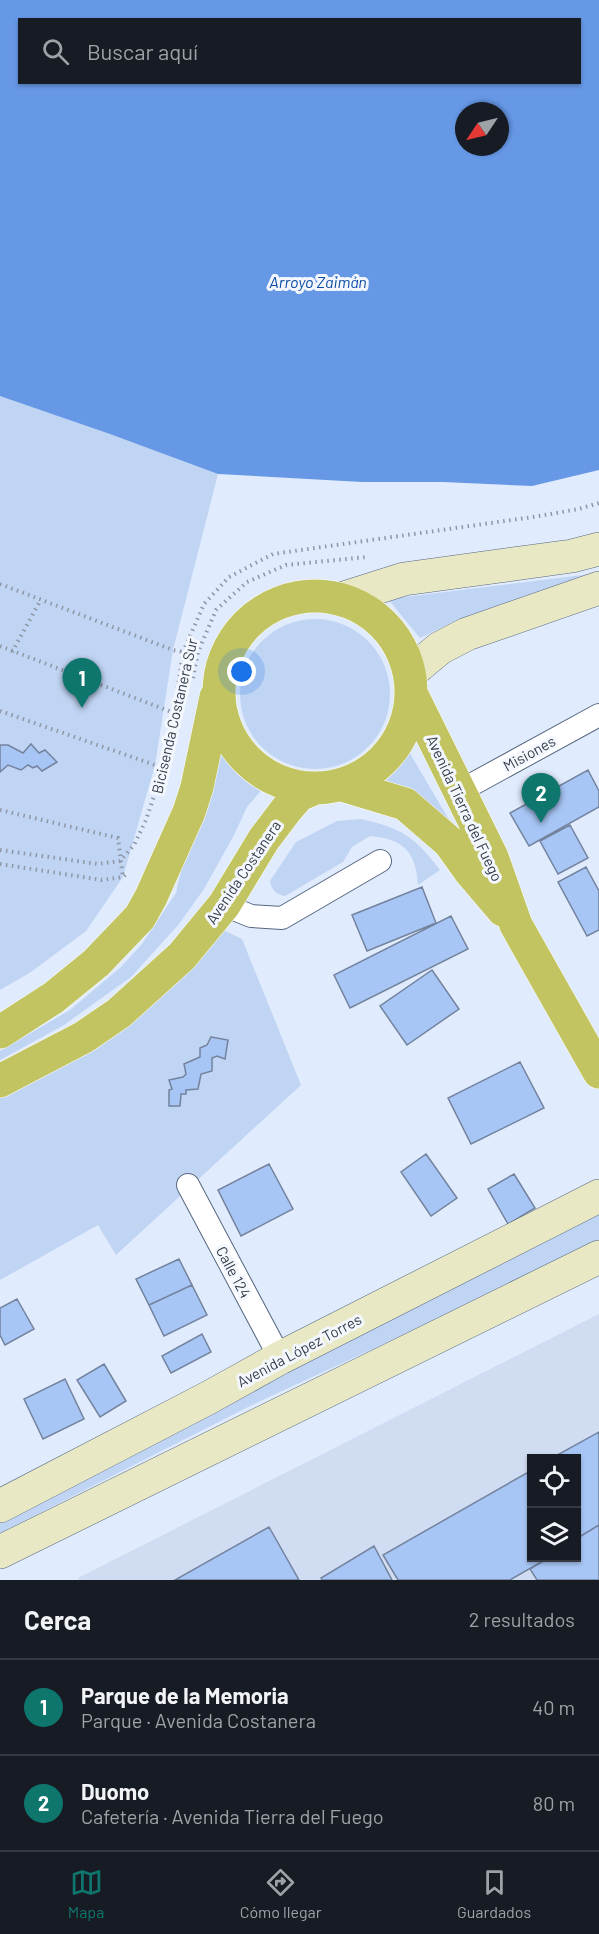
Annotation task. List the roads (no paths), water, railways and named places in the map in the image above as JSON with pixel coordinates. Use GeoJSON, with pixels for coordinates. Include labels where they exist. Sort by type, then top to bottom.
{"type":"FeatureCollection","features":[{"type":"Feature","properties":{"kind":"highway"},"geometry":{"type":"LineString","coordinates":[[0,1032],[53,998],[96,963],[140,916],[151,897],[189,812],[197,787],[207,733],[205,687],[223,661],[236,635],[257,614],[283,601],[312,596],[341,600],[370,614],[393,637],[403,654],[411,683],[406,724],[392,751],[370,772],[327,787],[283,784],[256,769],[235,747],[205,687]]}},
{"type":"Feature","properties":{"kind":"highway","name":"Avenida Tierra del Fuego"},"geometry":{"type":"LineString","coordinates":[[411,683],[492,857],[516,925]]}},
{"type":"Feature","properties":{"kind":"highway","name":"Avenida Tierra del Fuego"},"geometry":{"type":"LineString","coordinates":[[327,787],[405,804],[449,842],[468,870],[516,925],[591,1039],[599,1072]]}},
{"type":"Feature","properties":{"kind":"highway","name":"Avenida Costanera"},"geometry":{"type":"LineString","coordinates":[[0,1081],[84,1037],[118,1012],[182,956],[224,905],[264,839],[286,810],[299,795],[327,787]]}},
{"type":"Feature","properties":{"kind":"main road"},"geometry":{"type":"LineString","coordinates":[[341,600],[404,579],[572,556],[599,549]]}},
{"type":"Feature","properties":{"kind":"main road"},"geometry":{"type":"LineString","coordinates":[[411,683],[440,648],[467,634],[599,588]]}},
{"type":"Feature","properties":{"kind":"main road","name":"Avenida López Torres"},"geometry":{"type":"LineString","coordinates":[[0,1506],[280,1358],[599,1196]]}},
{"type":"Feature","properties":{"kind":"main road"},"geometry":{"type":"LineString","coordinates":[[0,1552],[599,1257]]}},
{"type":"Feature","properties":{"kind":"street","name":"Misiones"},"geometry":{"type":"LineString","coordinates":[[460,791],[599,715]]}},
{"type":"Feature","properties":{"kind":"street"},"geometry":{"type":"LineString","coordinates":[[224,905],[251,916],[282,918],[380,861]]}},
{"type":"Feature","properties":{"kind":"street","name":"Calle 124"},"geometry":{"type":"LineString","coordinates":[[188,1185],[280,1358]]}},
{"type":"Feature","properties":{"kind":"water","name":"Arroyo Zaimán"},"geometry":{"type":"Polygon","coordinates":[[[0,0],[599,0],[599,470],[532,486],[443,482],[362,482],[218,474],[0,396],[0,0]]]}},
{"type":"Feature","properties":{"kind":"place","name":"Parque de la Memoria"},"geometry":{"type":"Point","coordinates":[82,708]}},
{"type":"Feature","properties":{"kind":"place","name":"Duomo"},"geometry":{"type":"Point","coordinates":[541,823]}}]}
